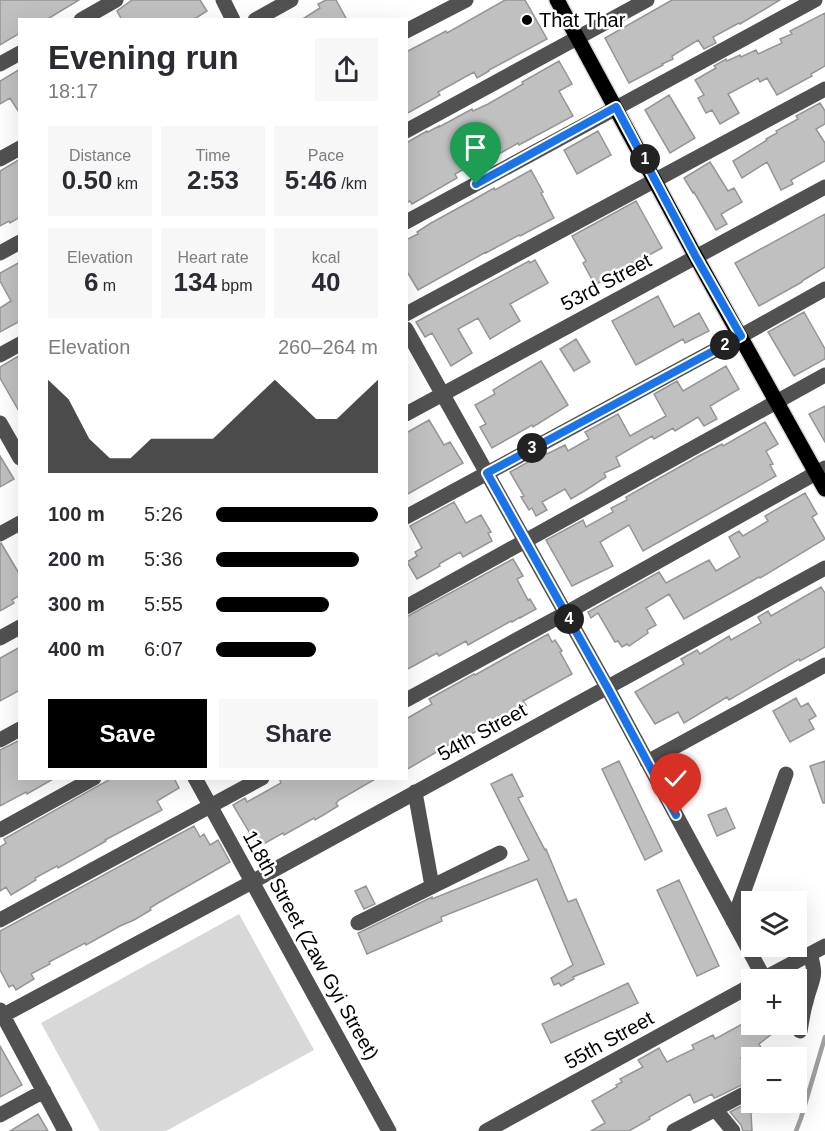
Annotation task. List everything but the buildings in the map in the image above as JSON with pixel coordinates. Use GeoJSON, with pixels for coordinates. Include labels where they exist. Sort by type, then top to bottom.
{"type":"FeatureCollection","features":[{"type":"Feature","properties":{"kind":"main road"},"geometry":{"type":"LineString","coordinates":[[557,0],[778,403],[821,470],[825,489]]}},
{"type":"Feature","properties":{"kind":"street"},"geometry":{"type":"LineString","coordinates":[[84,18],[116,0]]}},
{"type":"Feature","properties":{"kind":"street"},"geometry":{"type":"LineString","coordinates":[[223,0],[232,18]]}},
{"type":"Feature","properties":{"kind":"street"},"geometry":{"type":"LineString","coordinates":[[259,18],[291,0]]}},
{"type":"Feature","properties":{"kind":"street"},"geometry":{"type":"LineString","coordinates":[[408,30],[466,0]]}},
{"type":"Feature","properties":{"kind":"street"},"geometry":{"type":"LineString","coordinates":[[408,130],[647,0]]}},
{"type":"Feature","properties":{"kind":"street"},"geometry":{"type":"LineString","coordinates":[[408,221],[815,0]]}},
{"type":"Feature","properties":{"kind":"street"},"geometry":{"type":"LineString","coordinates":[[0,64],[18,54]]}},
{"type":"Feature","properties":{"kind":"street"},"geometry":{"type":"LineString","coordinates":[[408,313],[825,88]]}},
{"type":"Feature","properties":{"kind":"street"},"geometry":{"type":"LineString","coordinates":[[0,159],[18,149]]}},
{"type":"Feature","properties":{"kind":"street","name":"53rd Street"},"geometry":{"type":"LineString","coordinates":[[408,413],[825,187]]}},
{"type":"Feature","properties":{"kind":"street"},"geometry":{"type":"LineString","coordinates":[[0,253],[18,243]]}},
{"type":"Feature","properties":{"kind":"street"},"geometry":{"type":"LineString","coordinates":[[408,516],[825,289]]}},
{"type":"Feature","properties":{"kind":"street"},"geometry":{"type":"LineString","coordinates":[[408,333],[607,687],[733,921],[754,969]]}},
{"type":"Feature","properties":{"kind":"street"},"geometry":{"type":"LineString","coordinates":[[0,355],[18,345]]}},
{"type":"Feature","properties":{"kind":"street"},"geometry":{"type":"LineString","coordinates":[[408,606],[825,375]]}},
{"type":"Feature","properties":{"kind":"street"},"geometry":{"type":"LineString","coordinates":[[0,423],[18,454]]}},
{"type":"Feature","properties":{"kind":"street"},"geometry":{"type":"LineString","coordinates":[[408,699],[821,470]]}},
{"type":"Feature","properties":{"kind":"street"},"geometry":{"type":"LineString","coordinates":[[0,534],[18,524]]}},
{"type":"Feature","properties":{"kind":"street","name":"54th Street"},"geometry":{"type":"LineString","coordinates":[[1,1014],[252,882],[825,568]]}},
{"type":"Feature","properties":{"kind":"street"},"geometry":{"type":"LineString","coordinates":[[0,638],[18,628]]}},
{"type":"Feature","properties":{"kind":"street"},"geometry":{"type":"LineString","coordinates":[[647,762],[825,665]]}},
{"type":"Feature","properties":{"kind":"street"},"geometry":{"type":"LineString","coordinates":[[0,740],[18,730]]}},
{"type":"Feature","properties":{"kind":"street"},"geometry":{"type":"LineString","coordinates":[[733,921],[786,774]]}},
{"type":"Feature","properties":{"kind":"street"},"geometry":{"type":"LineString","coordinates":[[0,830],[89,780]]}},
{"type":"Feature","properties":{"kind":"street","name":"118th Street (Zaw Gyi Street)"},"geometry":{"type":"LineString","coordinates":[[196,780],[389,1131]]}},
{"type":"Feature","properties":{"kind":"street"},"geometry":{"type":"LineString","coordinates":[[0,920],[258,780]]}},
{"type":"Feature","properties":{"kind":"street"},"geometry":{"type":"LineString","coordinates":[[415,792],[432,886]]}},
{"type":"Feature","properties":{"kind":"street"},"geometry":{"type":"LineString","coordinates":[[358,923],[500,853]]}},
{"type":"Feature","properties":{"kind":"street","name":"55th Street"},"geometry":{"type":"LineString","coordinates":[[782,969],[825,946]]}},
{"type":"Feature","properties":{"kind":"street"},"geometry":{"type":"LineString","coordinates":[[807,997],[814,981],[814,967],[810,954]]}},
{"type":"Feature","properties":{"kind":"street","name":"55th Street"},"geometry":{"type":"LineString","coordinates":[[486,1131],[741,991]]}},
{"type":"Feature","properties":{"kind":"street"},"geometry":{"type":"LineString","coordinates":[[1,1014],[65,1131]]}},
{"type":"Feature","properties":{"kind":"street"},"geometry":{"type":"LineString","coordinates":[[0,1115],[44,1091]]}},
{"type":"Feature","properties":{"kind":"street"},"geometry":{"type":"LineString","coordinates":[[674,1131],[741,1095]]}},
{"type":"Feature","properties":{"kind":"street"},"geometry":{"type":"LineString","coordinates":[[715,1108],[733,1131]]}},
{"type":"Feature","properties":{"kind":"shaded area"},"geometry":{"type":"Polygon","coordinates":[[[239,914],[314,1050],[166,1131],[100,1131],[41,1023],[239,914]]]}},
{"type":"Feature","properties":{"kind":"waterway"},"geometry":{"type":"LineString","coordinates":[[796,1131],[825,1037]]}},
{"type":"Feature","properties":{"kind":"place","name":"That Thar"},"geometry":{"type":"Point","coordinates":[527,20]}},
{"type":"Feature","properties":{"kind":"route"},"geometry":{"type":"LineString","coordinates":[[476,184],[616,107],[741,336],[487,473],[676,815]]}}]}
